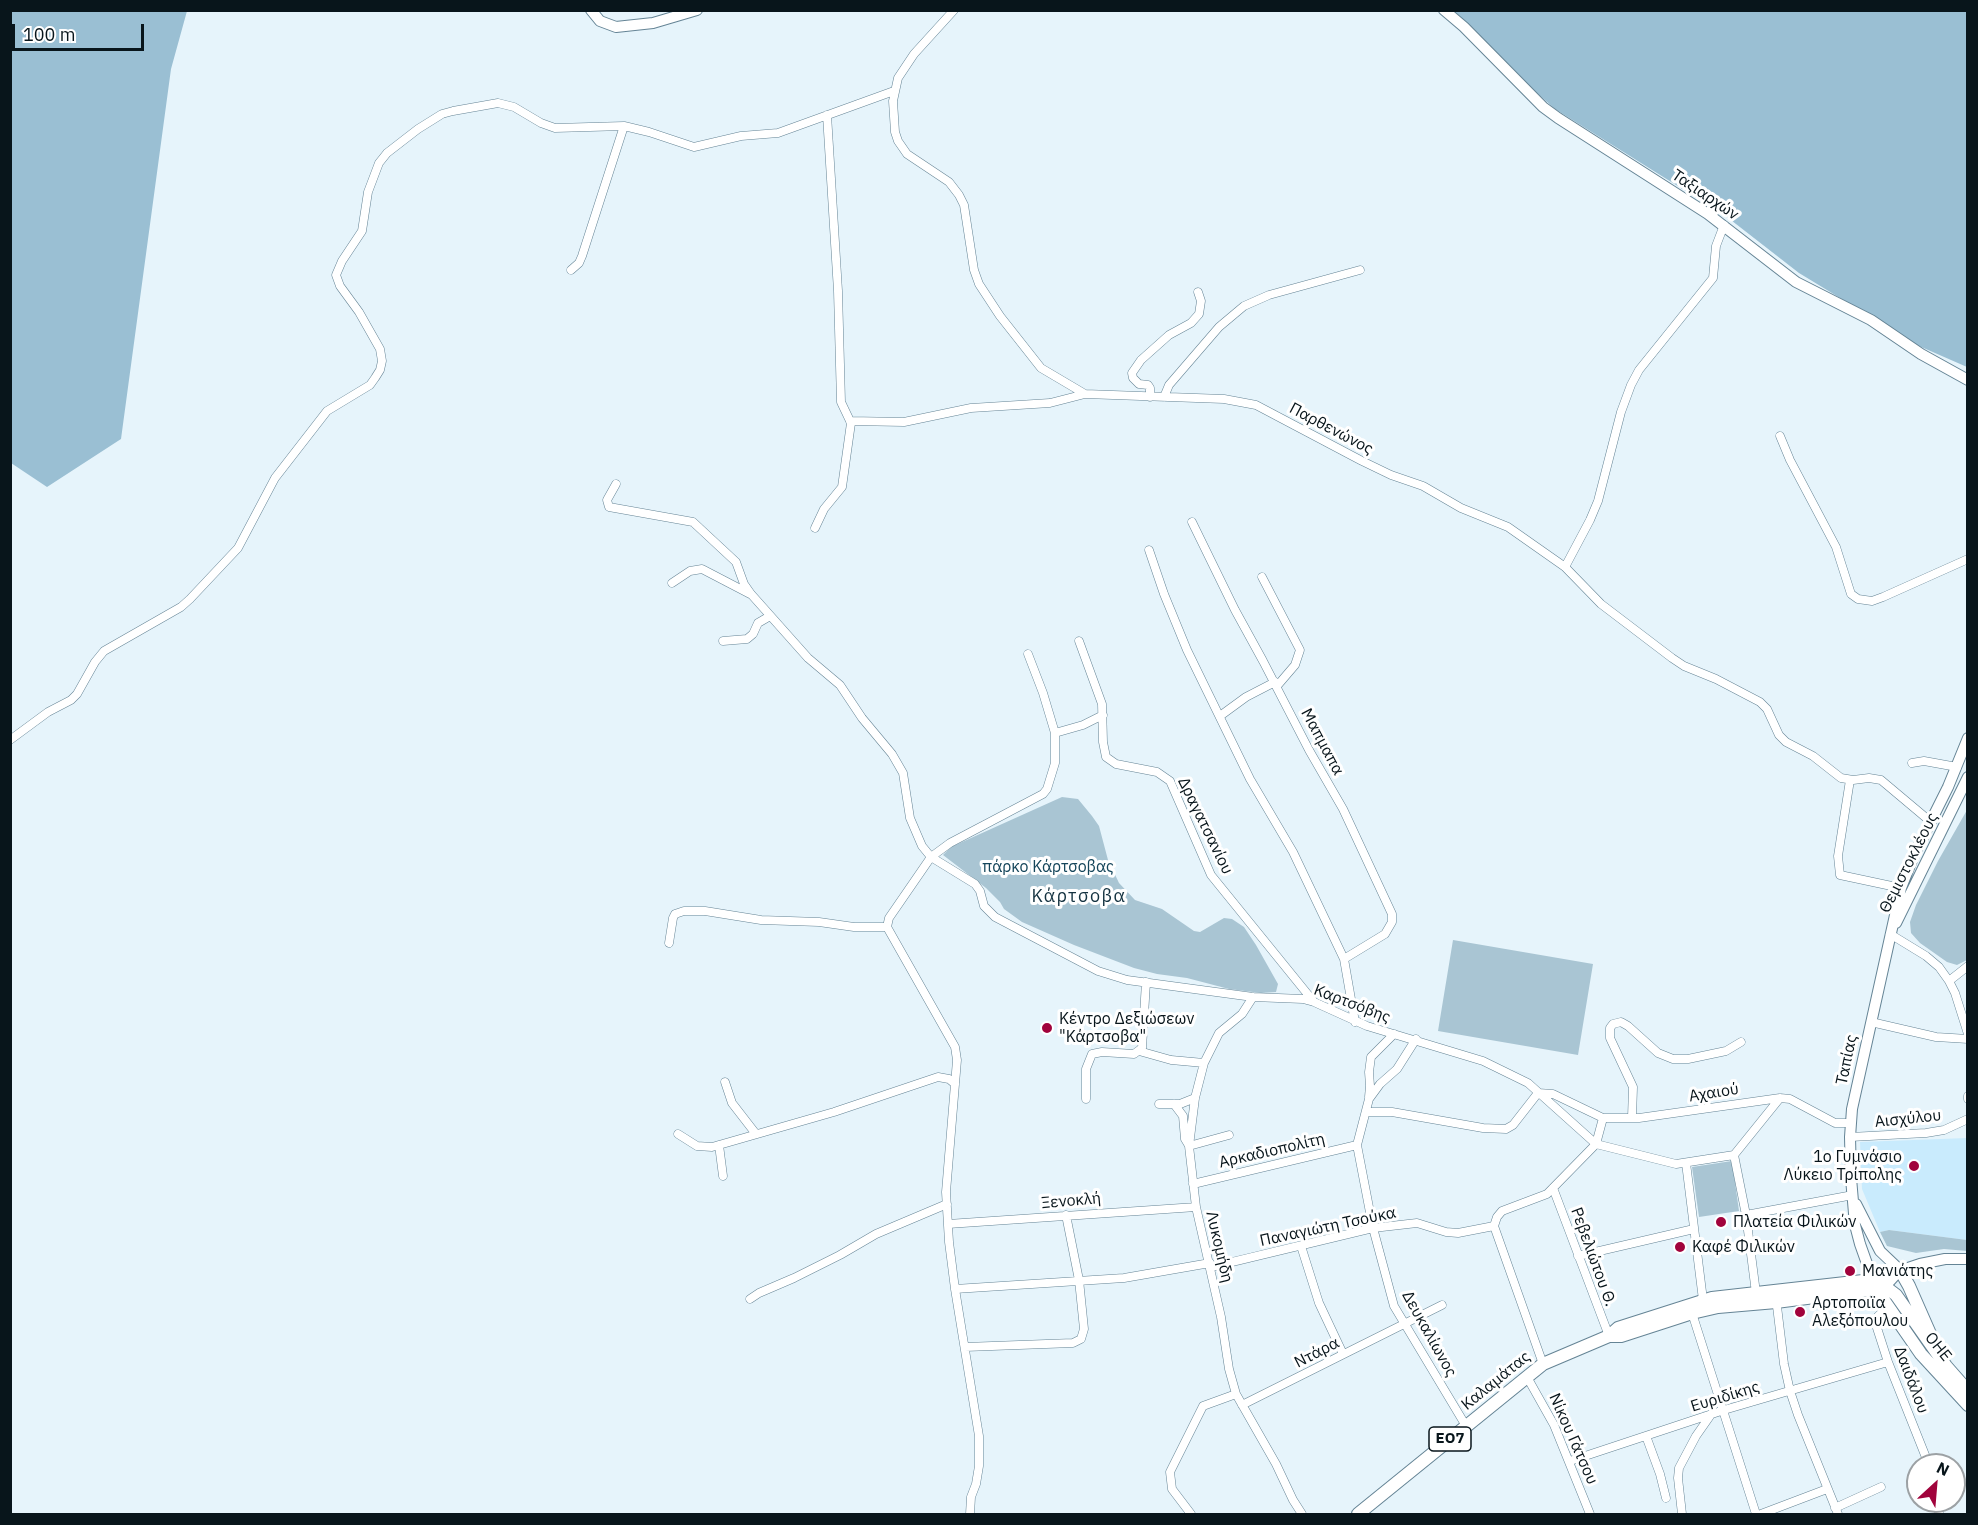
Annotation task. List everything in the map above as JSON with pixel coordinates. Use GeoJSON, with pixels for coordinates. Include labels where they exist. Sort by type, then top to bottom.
{"type":"FeatureCollection","features":[{"type":"Feature","properties":{"kind":"main road"},"geometry":{"type":"LineString","coordinates":[[1900,1270],[1946,1366]]}},
{"type":"Feature","properties":{"kind":"main road","name":"Καλαμάτας"},"geometry":{"type":"LineString","coordinates":[[1609,1336],[1621,1336],[1692,1312],[1718,1307],[1776,1297],[1878,1285]]}},
{"type":"Feature","properties":{"kind":"main road","name":"ΟΗΕ"},"geometry":{"type":"LineString","coordinates":[[1878,1285],[1888,1307],[1922,1354],[1968,1405]]}},
{"type":"Feature","properties":{"kind":"main road","name":"ΟΗΕ"},"geometry":{"type":"LineString","coordinates":[[1878,1285],[1896,1295],[1946,1366],[1968,1391]]}},
{"type":"Feature","properties":{"kind":"main road","name":"Καλαμάτας"},"geometry":{"type":"LineString","coordinates":[[1358,1515],[1543,1364],[1609,1336],[1618,1328],[1703,1300],[1756,1293],[1776,1297]]}},
{"type":"Feature","properties":{"kind":"street"},"geometry":{"type":"LineString","coordinates":[[591,10],[600,21],[616,27],[652,23],[697,10]]}},
{"type":"Feature","properties":{"kind":"street","name":"Παρθενώνος"},"geometry":{"type":"LineString","coordinates":[[954,10],[904,66],[894,91],[894,126],[903,149],[949,182],[960,195],[964,205],[976,278],[985,295],[1036,363],[1051,375],[1085,394],[1232,400],[1263,408],[1362,461],[1391,475],[1423,486],[1461,508],[1508,527],[1565,567],[1601,604],[1671,658],[1760,702],[1767,709],[1781,739],[1813,756],[1835,775],[1850,780],[1869,778],[1881,780],[1931,822]]}},
{"type":"Feature","properties":{"kind":"street","name":"Ταξιαρχών"},"geometry":{"type":"LineString","coordinates":[[1444,10],[1464,27],[1543,107],[1724,225],[1796,282],[1878,325],[1968,380]]}},
{"type":"Feature","properties":{"kind":"street"},"geometry":{"type":"LineString","coordinates":[[10,740],[48,712],[72,700],[104,651],[174,612],[190,600],[238,548],[275,478],[327,411],[370,385],[375,378],[382,361],[380,350],[359,312],[340,286],[336,275],[342,261],[362,231],[373,178],[387,153],[418,129],[442,114],[498,103],[514,107],[541,123],[555,128],[624,126],[694,147],[741,136],[778,133],[894,91]]}},
{"type":"Feature","properties":{"kind":"street"},"geometry":{"type":"LineString","coordinates":[[815,528],[824,509],[842,487],[850,420],[841,402],[838,291],[826,115]]}},
{"type":"Feature","properties":{"kind":"street"},"geometry":{"type":"LineString","coordinates":[[571,270],[579,263],[582,256],[624,126]]}},
{"type":"Feature","properties":{"kind":"street"},"geometry":{"type":"LineString","coordinates":[[1565,567],[1598,501],[1621,412],[1631,384],[1639,370],[1713,278],[1716,246],[1724,225]]}},
{"type":"Feature","properties":{"kind":"street"},"geometry":{"type":"LineString","coordinates":[[1164,397],[1169,386],[1212,335],[1229,317],[1244,306],[1283,291],[1360,270]]}},
{"type":"Feature","properties":{"kind":"street"},"geometry":{"type":"LineString","coordinates":[[1150,397],[1148,385],[1135,381],[1132,373],[1141,360],[1169,335],[1191,322],[1199,314],[1201,301],[1198,292]]}},
{"type":"Feature","properties":{"kind":"street"},"geometry":{"type":"LineString","coordinates":[[850,420],[904,422],[971,408],[1050,403],[1085,394]]}},
{"type":"Feature","properties":{"kind":"street"},"geometry":{"type":"LineString","coordinates":[[1780,436],[1790,460],[1836,547],[1851,594],[1858,599],[1872,601],[1968,559]]}},
{"type":"Feature","properties":{"kind":"street"},"geometry":{"type":"LineString","coordinates":[[616,484],[607,500],[609,507],[616,510],[687,520],[698,524],[736,562],[744,584],[751,594],[808,658],[840,685],[862,718],[892,754],[903,773],[910,818],[918,839],[931,856]]}},
{"type":"Feature","properties":{"kind":"street","name":"Μαπμαπα"},"geometry":{"type":"LineString","coordinates":[[1192,522],[1235,610],[1343,809],[1392,914],[1392,922],[1385,934],[1344,959]]}},
{"type":"Feature","properties":{"kind":"street"},"geometry":{"type":"LineString","coordinates":[[1149,550],[1187,650],[1250,779],[1293,852],[1344,959],[1355,1022]]}},
{"type":"Feature","properties":{"kind":"street"},"geometry":{"type":"LineString","coordinates":[[672,583],[690,571],[702,569],[751,594]]}},
{"type":"Feature","properties":{"kind":"street"},"geometry":{"type":"LineString","coordinates":[[1220,716],[1252,693],[1276,684],[1295,665],[1300,650],[1262,577]]}},
{"type":"Feature","properties":{"kind":"street"},"geometry":{"type":"LineString","coordinates":[[723,641],[747,639],[753,634],[758,623],[770,616]]}},
{"type":"Feature","properties":{"kind":"street","name":"Δραγατσανίου"},"geometry":{"type":"LineString","coordinates":[[1080,640],[1096,683],[1103,715],[1103,742],[1106,757],[1116,764],[1161,774],[1170,781],[1211,875],[1314,1002]]}},
{"type":"Feature","properties":{"kind":"street"},"geometry":{"type":"LineString","coordinates":[[970,1515],[970,1497],[976,1484],[979,1466],[979,1436],[956,1289],[947,1204],[957,1060],[955,1047],[887,927],[889,918],[931,856],[950,843],[1042,794],[1050,783],[1055,763],[1055,733],[1028,654]]}},
{"type":"Feature","properties":{"kind":"street"},"geometry":{"type":"LineString","coordinates":[[1055,733],[1083,725],[1103,715]]}},
{"type":"Feature","properties":{"kind":"street","name":"Θεμιστοκλέους"},"geometry":{"type":"LineString","coordinates":[[1890,934],[1901,888],[1914,855],[1968,738]]}},
{"type":"Feature","properties":{"kind":"street"},"geometry":{"type":"LineString","coordinates":[[1912,763],[1924,761],[1957,766]]}},
{"type":"Feature","properties":{"kind":"street","name":"Θεμιστοκλέους"},"geometry":{"type":"LineString","coordinates":[[1890,934],[1968,777]]}},
{"type":"Feature","properties":{"kind":"street"},"geometry":{"type":"LineString","coordinates":[[1850,780],[1838,856],[1840,875],[1901,888]]}},
{"type":"Feature","properties":{"kind":"street"},"geometry":{"type":"LineString","coordinates":[[1949,816],[1968,791]]}},
{"type":"Feature","properties":{"kind":"street","name":"Καρτσόβης"},"geometry":{"type":"LineString","coordinates":[[931,856],[975,884],[980,891],[984,906],[995,917],[1098,970],[1127,980],[1253,997],[1303,999],[1314,1002],[1355,1022],[1483,1061],[1524,1081],[1596,1144],[1676,1164],[1734,1155]]}},
{"type":"Feature","properties":{"kind":"street"},"geometry":{"type":"LineString","coordinates":[[669,943],[673,918],[675,914],[684,911],[705,911],[761,920],[819,922],[854,927],[887,927]]}},
{"type":"Feature","properties":{"kind":"street"},"geometry":{"type":"LineString","coordinates":[[1890,934],[1926,956],[1949,981],[1968,1034]]}},
{"type":"Feature","properties":{"kind":"street","name":"Ταπίας"},"geometry":{"type":"LineString","coordinates":[[1878,1285],[1855,1225],[1850,1123],[1890,934]]}},
{"type":"Feature","properties":{"kind":"street"},"geometry":{"type":"LineString","coordinates":[[1949,981],[1968,966]]}},
{"type":"Feature","properties":{"kind":"street"},"geometry":{"type":"LineString","coordinates":[[1086,1099],[1086,1069],[1092,1054],[1102,1052],[1134,1054],[1143,1045],[1146,982]]}},
{"type":"Feature","properties":{"kind":"street"},"geometry":{"type":"LineString","coordinates":[[1189,1146],[1195,1098],[1204,1063],[1219,1033],[1242,1014],[1253,997]]}},
{"type":"Feature","properties":{"kind":"street"},"geometry":{"type":"LineString","coordinates":[[1632,1118],[1633,1087],[1610,1038],[1610,1028],[1613,1024],[1621,1022],[1628,1026],[1658,1053],[1673,1059],[1688,1059],[1726,1051],[1741,1042]]}},
{"type":"Feature","properties":{"kind":"street"},"geometry":{"type":"LineString","coordinates":[[1870,1022],[1936,1037],[1968,1039]]}},
{"type":"Feature","properties":{"kind":"street"},"geometry":{"type":"LineString","coordinates":[[1357,1145],[1369,1099],[1370,1062],[1375,1051],[1394,1034]]}},
{"type":"Feature","properties":{"kind":"street"},"geometry":{"type":"LineString","coordinates":[[1369,1099],[1380,1084],[1397,1069],[1416,1039]]}},
{"type":"Feature","properties":{"kind":"street"},"geometry":{"type":"LineString","coordinates":[[1139,1051],[1171,1060],[1204,1063]]}},
{"type":"Feature","properties":{"kind":"street"},"geometry":{"type":"LineString","coordinates":[[678,1134],[697,1146],[712,1147],[834,1112],[938,1077],[949,1079],[955,1084]]}},
{"type":"Feature","properties":{"kind":"street"},"geometry":{"type":"LineString","coordinates":[[725,1082],[732,1103],[756,1134]]}},
{"type":"Feature","properties":{"kind":"street"},"geometry":{"type":"LineString","coordinates":[[1366,1112],[1385,1111],[1483,1128],[1506,1129],[1513,1125],[1538,1093],[1552,1094],[1603,1118],[1596,1144],[1547,1194],[1502,1211],[1494,1226],[1543,1364]]}},
{"type":"Feature","properties":{"kind":"street"},"geometry":{"type":"LineString","coordinates":[[1159,1104],[1174,1104],[1195,1098]]}},
{"type":"Feature","properties":{"kind":"street"},"geometry":{"type":"LineString","coordinates":[[1756,1293],[1746,1215],[1734,1155],[1780,1098]]}},
{"type":"Feature","properties":{"kind":"street","name":"Αχαιού"},"geometry":{"type":"LineString","coordinates":[[1603,1118],[1632,1118],[1780,1098],[1790,1100],[1835,1123],[1850,1123]]}},
{"type":"Feature","properties":{"kind":"street"},"geometry":{"type":"LineString","coordinates":[[1174,1104],[1183,1116],[1185,1139],[1189,1146]]}},
{"type":"Feature","properties":{"kind":"street","name":"Αισχύλου"},"geometry":{"type":"LineString","coordinates":[[1850,1137],[1926,1133],[1944,1130],[1968,1119]]}},
{"type":"Feature","properties":{"kind":"street"},"geometry":{"type":"LineString","coordinates":[[1189,1146],[1228,1135]]}},
{"type":"Feature","properties":{"kind":"street"},"geometry":{"type":"LineString","coordinates":[[719,1145],[723,1176]]}},
{"type":"Feature","properties":{"kind":"street","name":"Αρκαδιοπολίτη"},"geometry":{"type":"LineString","coordinates":[[1192,1184],[1357,1145]]}},
{"type":"Feature","properties":{"kind":"street","name":"Δευκαλίωνος"},"geometry":{"type":"LineString","coordinates":[[1357,1145],[1373,1228],[1394,1306],[1467,1426]]}},
{"type":"Feature","properties":{"kind":"street","name":"Λυκομήδη"},"geometry":{"type":"LineString","coordinates":[[1189,1146],[1196,1207],[1236,1394],[1302,1515]]}},
{"type":"Feature","properties":{"kind":"street"},"geometry":{"type":"LineString","coordinates":[[1686,1163],[1703,1300]]}},
{"type":"Feature","properties":{"kind":"street","name":"Ρεβελιώτου Θ."},"geometry":{"type":"LineString","coordinates":[[1553,1188],[1609,1336]]}},
{"type":"Feature","properties":{"kind":"street"},"geometry":{"type":"LineString","coordinates":[[1746,1215],[1852,1195]]}},
{"type":"Feature","properties":{"kind":"street","name":"Ταπίας"},"geometry":{"type":"LineString","coordinates":[[1852,1195],[1880,1251],[1900,1270]]}},
{"type":"Feature","properties":{"kind":"street"},"geometry":{"type":"LineString","coordinates":[[750,1299],[840,1255],[876,1234],[947,1204]]}},
{"type":"Feature","properties":{"kind":"street","name":"Ξενοκλή"},"geometry":{"type":"LineString","coordinates":[[948,1224],[1196,1207]]}},
{"type":"Feature","properties":{"kind":"street"},"geometry":{"type":"LineString","coordinates":[[965,1347],[1079,1342],[1084,1335],[1084,1329],[1079,1280],[1066,1215]]}},
{"type":"Feature","properties":{"kind":"street","name":"Παναγιώτη Τσούκα"},"geometry":{"type":"LineString","coordinates":[[956,1289],[1124,1278],[1210,1265],[1373,1228],[1418,1223],[1446,1232],[1458,1233],[1494,1226]]}},
{"type":"Feature","properties":{"kind":"street"},"geometry":{"type":"LineString","coordinates":[[1578,1256],[1694,1229]]}},
{"type":"Feature","properties":{"kind":"street"},"geometry":{"type":"LineString","coordinates":[[1301,1245],[1319,1303],[1343,1354]]}},
{"type":"Feature","properties":{"kind":"street","name":"Καλαμάτας"},"geometry":{"type":"LineString","coordinates":[[1878,1285],[1900,1270],[1912,1266],[1945,1258],[1968,1259]]}},
{"type":"Feature","properties":{"kind":"street"},"geometry":{"type":"LineString","coordinates":[[1776,1297],[1784,1364],[1790,1391],[1837,1511],[1881,1487]]}},
{"type":"Feature","properties":{"kind":"street","name":"Ντάρα"},"geometry":{"type":"LineString","coordinates":[[1242,1405],[1442,1305]]}},
{"type":"Feature","properties":{"kind":"street","name":"Δαιδάλου"},"geometry":{"type":"LineString","coordinates":[[1888,1307],[1880,1313],[1877,1321],[1888,1362],[1924,1453]]}},
{"type":"Feature","properties":{"kind":"street"},"geometry":{"type":"LineString","coordinates":[[1692,1312],[1755,1515]]}},
{"type":"Feature","properties":{"kind":"street","name":"Ευριδίκης"},"geometry":{"type":"LineString","coordinates":[[1570,1461],[1724,1410],[1888,1362]]}},
{"type":"Feature","properties":{"kind":"street","name":"Νίκου Γάτσου"},"geometry":{"type":"LineString","coordinates":[[1527,1377],[1550,1417],[1570,1461],[1590,1515]]}},
{"type":"Feature","properties":{"kind":"street"},"geometry":{"type":"LineString","coordinates":[[1191,1515],[1172,1489],[1170,1472],[1203,1406],[1236,1394]]}},
{"type":"Feature","properties":{"kind":"street"},"geometry":{"type":"LineString","coordinates":[[1682,1515],[1679,1468],[1710,1416]]}},
{"type":"Feature","properties":{"kind":"street"},"geometry":{"type":"LineString","coordinates":[[1646,1436],[1666,1498]]}},
{"type":"Feature","properties":{"kind":"street"},"geometry":{"type":"LineString","coordinates":[[1761,1515],[1827,1489]]}},
{"type":"Feature","properties":{"kind":"shaded area"},"geometry":{"type":"Polygon","coordinates":[[[10,11],[187,11],[171,69],[121,439],[47,487],[11,463],[10,11]]]}},
{"type":"Feature","properties":{"kind":"shaded area"},"geometry":{"type":"Polygon","coordinates":[[[1444,11],[1967,11],[1967,367],[1919,346],[1799,273],[1727,217],[1555,109],[1444,11]]]}},
{"type":"Feature","properties":{"kind":"shaded area","name":"1ο Γυμνάσιο Λύκειο Τρίπολης"},"geometry":{"type":"Polygon","coordinates":[[[1967,1138],[1967,1240],[1889,1230],[1880,1232],[1862,1189],[1860,1142],[1967,1138]]]}},
{"type":"Feature","properties":{"kind":"green space","name":"πάρκο Κάρτσοβας"},"geometry":{"type":"Polygon","coordinates":[[[1062,797],[1078,799],[1092,816],[1099,826],[1108,860],[1119,883],[1135,900],[1162,909],[1194,931],[1200,932],[1224,918],[1232,919],[1244,927],[1256,945],[1278,984],[1276,992],[1261,993],[1229,989],[1187,978],[1157,974],[1134,968],[1074,945],[1022,922],[1004,909],[986,888],[943,855],[951,847],[1062,797]]]}},
{"type":"Feature","properties":{"kind":"green space"},"geometry":{"type":"Polygon","coordinates":[[[1967,810],[1967,960],[1957,965],[1947,962],[1920,943],[1911,933],[1910,922],[1938,861],[1967,810]]]}},
{"type":"Feature","properties":{"kind":"green space"},"geometry":{"type":"Polygon","coordinates":[[[1453,940],[1593,964],[1578,1055],[1438,1031],[1453,940]]]}},
{"type":"Feature","properties":{"kind":"green space"},"geometry":{"type":"Polygon","coordinates":[[[1732,1161],[1739,1211],[1699,1217],[1692,1167],[1732,1161]]]}},
{"type":"Feature","properties":{"kind":"green space"},"geometry":{"type":"Polygon","coordinates":[[[1889,1230],[1967,1240],[1967,1251],[1944,1249],[1916,1253],[1887,1246],[1880,1232],[1889,1230]]]}},
{"type":"Feature","properties":{"kind":"place","name":"Κέντρο Δεξιώσεων \"Κάρτσοβα\""},"geometry":{"type":"Point","coordinates":[1047,1028]}},
{"type":"Feature","properties":{"kind":"place","name":"1ο Γυμνάσιο Λύκειο Τρίπολης"},"geometry":{"type":"Point","coordinates":[1914,1166]}},
{"type":"Feature","properties":{"kind":"place","name":"Πλατεία Φιλικών"},"geometry":{"type":"Point","coordinates":[1721,1222]}},
{"type":"Feature","properties":{"kind":"place","name":"Καφέ Φιλικών"},"geometry":{"type":"Point","coordinates":[1680,1247]}},
{"type":"Feature","properties":{"kind":"place","name":"Μανιάτης"},"geometry":{"type":"Point","coordinates":[1850,1271]}},
{"type":"Feature","properties":{"kind":"place","name":"Αρτοποιϊα Αλεξόπουλου"},"geometry":{"type":"Point","coordinates":[1800,1312]}},
{"type":"Feature","properties":{"kind":"district","name":"Κάρτσοβα"},"geometry":{"type":"Point","coordinates":[1079,897]}}]}
